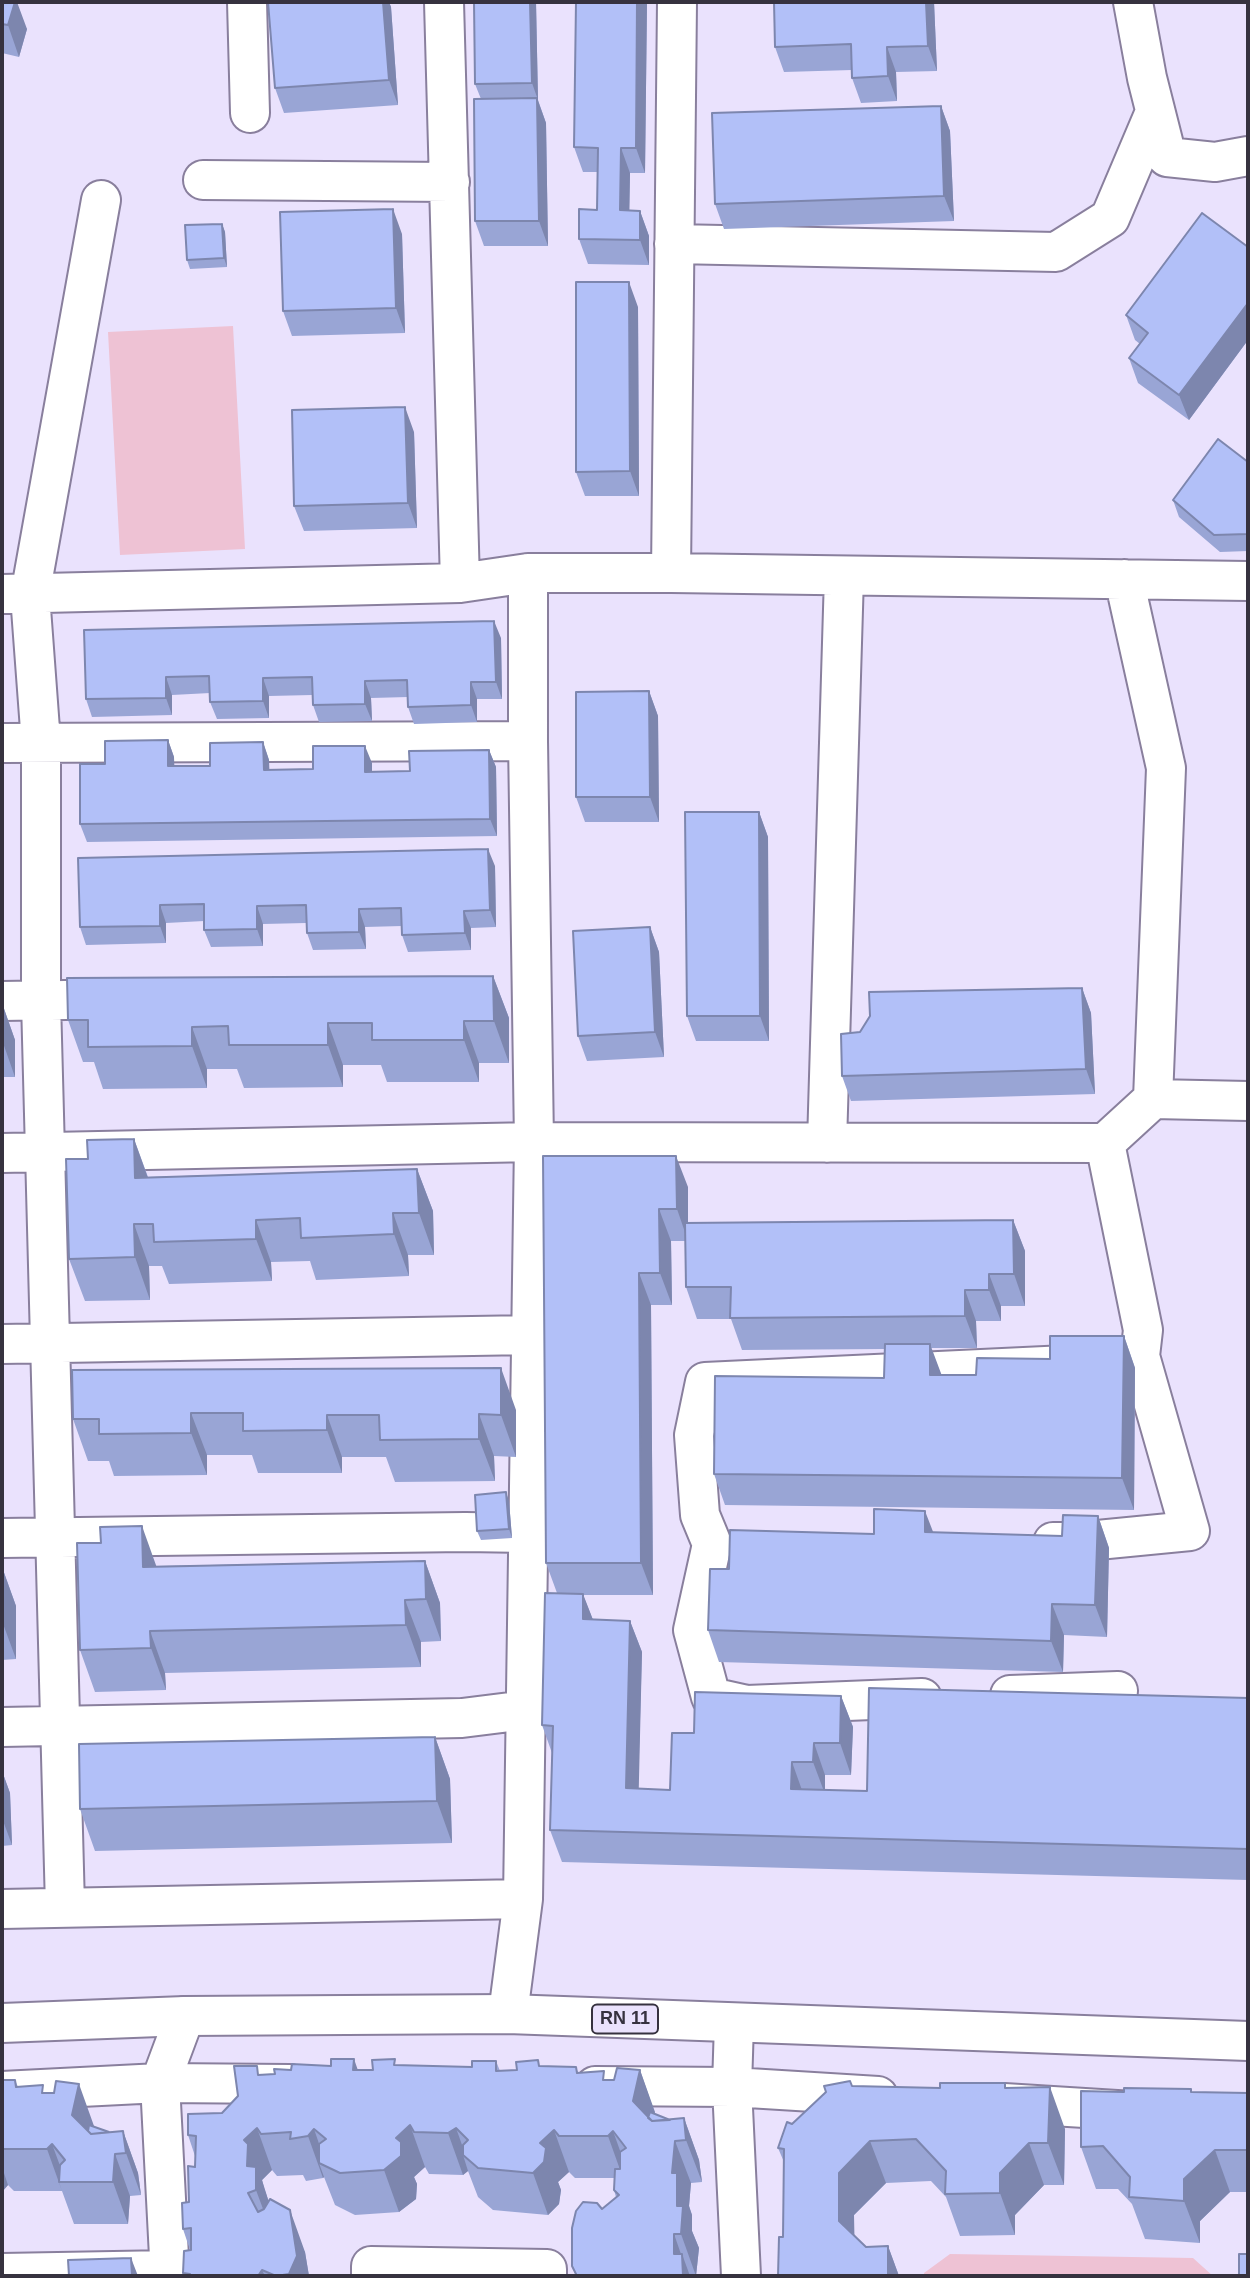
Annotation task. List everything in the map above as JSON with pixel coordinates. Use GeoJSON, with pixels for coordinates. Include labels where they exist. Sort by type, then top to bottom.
{"type":"FeatureCollection","features":[{"type":"Feature","properties":{"kind":"street"},"geometry":{"type":"LineString","coordinates":[[247,2],[250,114]]}},
{"type":"Feature","properties":{"kind":"street"},"geometry":{"type":"LineString","coordinates":[[444,2],[460,583]]}},
{"type":"Feature","properties":{"kind":"street"},"geometry":{"type":"LineString","coordinates":[[671,573],[677,2]]}},
{"type":"Feature","properties":{"kind":"street"},"geometry":{"type":"LineString","coordinates":[[1133,2],[1167,157],[1215,162],[1248,156]]}},
{"type":"Feature","properties":{"kind":"street"},"geometry":{"type":"LineString","coordinates":[[674,244],[1056,253],[1110,218],[1155,112]]}},
{"type":"Feature","properties":{"kind":"street"},"geometry":{"type":"LineString","coordinates":[[203,180],[450,182]]}},
{"type":"Feature","properties":{"kind":"street"},"geometry":{"type":"LineString","coordinates":[[65,1908],[41,1000],[41,743],[16,594],[101,200]]}},
{"type":"Feature","properties":{"kind":"street"},"geometry":{"type":"LineString","coordinates":[[508,2014],[523,1899],[534,1142],[528,573]]}},
{"type":"Feature","properties":{"kind":"street"},"geometry":{"type":"LineString","coordinates":[[16,594],[460,583],[528,573],[1248,581]]}},
{"type":"Feature","properties":{"kind":"street"},"geometry":{"type":"LineString","coordinates":[[827,1143],[844,576]]}},
{"type":"Feature","properties":{"kind":"street"},"geometry":{"type":"LineString","coordinates":[[1124,579],[1166,768],[1153,1099]]}},
{"type":"Feature","properties":{"kind":"street"},"geometry":{"type":"LineString","coordinates":[[2,743],[528,741]]}},
{"type":"Feature","properties":{"kind":"street"},"geometry":{"type":"LineString","coordinates":[[492,996],[533,996]]}},
{"type":"Feature","properties":{"kind":"street"},"geometry":{"type":"LineString","coordinates":[[2,1001],[96,1000]]}},
{"type":"Feature","properties":{"kind":"street"},"geometry":{"type":"LineString","coordinates":[[2,1153],[534,1142],[1105,1143],[1153,1099],[1248,1101]]}},
{"type":"Feature","properties":{"kind":"street"},"geometry":{"type":"LineString","coordinates":[[1023,1543],[1077,1542],[1190,1531],[1140,1356],[1143,1330],[1105,1143]]}},
{"type":"Feature","properties":{"kind":"street"},"geometry":{"type":"LineString","coordinates":[[2,1344],[531,1335]]}},
{"type":"Feature","properties":{"kind":"street"},"geometry":{"type":"LineString","coordinates":[[1118,1691],[747,1705],[711,1697],[693,1630],[712,1544],[700,1515],[694,1435],[705,1382],[1109,1363],[1140,1356]]}},
{"type":"Feature","properties":{"kind":"street"},"geometry":{"type":"LineString","coordinates":[[2,1538],[528,1533]]}},
{"type":"Feature","properties":{"kind":"street"},"geometry":{"type":"LineString","coordinates":[[712,1544],[752,1544]]}},
{"type":"Feature","properties":{"kind":"street"},"geometry":{"type":"LineString","coordinates":[[2,1727],[462,1718],[526,1710]]}},
{"type":"Feature","properties":{"kind":"street"},"geometry":{"type":"LineString","coordinates":[[2,1909],[523,1899]]}},
{"type":"Feature","properties":{"kind":"street","name":"RN 11"},"geometry":{"type":"LineString","coordinates":[[2,2024],[185,2016],[508,2014],[1248,2041]]}},
{"type":"Feature","properties":{"kind":"street"},"geometry":{"type":"LineString","coordinates":[[2,2273],[170,2273],[160,2083],[185,2016]]}},
{"type":"Feature","properties":{"kind":"street"},"geometry":{"type":"LineString","coordinates":[[734,2023],[732,2087],[741,2276]]}},
{"type":"Feature","properties":{"kind":"street"},"geometry":{"type":"LineString","coordinates":[[2,2091],[160,2083],[327,2084]]}},
{"type":"Feature","properties":{"kind":"street"},"geometry":{"type":"LineString","coordinates":[[565,2086],[732,2087],[914,2098]]}},
{"type":"Feature","properties":{"kind":"street"},"geometry":{"type":"LineString","coordinates":[[969,2101],[1165,2113]]}},
{"type":"Feature","properties":{"kind":"street"},"geometry":{"type":"LineString","coordinates":[[371,2276],[371,2266],[547,2269],[547,2276]]}},
{"type":"Feature","properties":{"kind":"shaded area"},"geometry":{"type":"Polygon","coordinates":[[[233,326],[245,549],[120,555],[108,332],[233,326]]]}},
{"type":"Feature","properties":{"kind":"shaded area"},"geometry":{"type":"Polygon","coordinates":[[[950,2254],[1193,2258],[1213,2276],[924,2276],[924,2273],[950,2254]]]}},
{"type":"Feature","properties":{"kind":"building"},"geometry":{"type":"Polygon","coordinates":[[[2,2],[15,2],[8,25],[2,24],[2,2]]]}},
{"type":"Feature","properties":{"kind":"building"},"geometry":{"type":"Polygon","coordinates":[[[268,2],[383,2],[389,80],[275,88],[268,2]]]}},
{"type":"Feature","properties":{"kind":"building"},"geometry":{"type":"Polygon","coordinates":[[[474,2],[530,2],[532,83],[475,84],[474,2]]]}},
{"type":"Feature","properties":{"kind":"building"},"geometry":{"type":"Polygon","coordinates":[[[576,2],[637,2],[636,148],[621,148],[620,210],[640,211],[640,240],[579,239],[579,209],[597,210],[598,148],[574,147],[576,2]]]}},
{"type":"Feature","properties":{"kind":"building"},"geometry":{"type":"Polygon","coordinates":[[[774,2],[926,2],[928,46],[887,47],[888,76],[852,78],[851,44],[775,47],[774,2]]]}},
{"type":"Feature","properties":{"kind":"building"},"geometry":{"type":"Polygon","coordinates":[[[537,98],[539,221],[475,221],[474,99],[537,98]]]}},
{"type":"Feature","properties":{"kind":"building"},"geometry":{"type":"Polygon","coordinates":[[[941,106],[944,196],[715,204],[712,113],[941,106]]]}},
{"type":"Feature","properties":{"kind":"building"},"geometry":{"type":"Polygon","coordinates":[[[393,209],[396,308],[283,311],[280,212],[393,209]]]}},
{"type":"Feature","properties":{"kind":"building"},"geometry":{"type":"Polygon","coordinates":[[[1202,213],[1248,247],[1248,303],[1179,395],[1129,358],[1148,333],[1126,315],[1202,213]]]}},
{"type":"Feature","properties":{"kind":"building"},"geometry":{"type":"Polygon","coordinates":[[[222,224],[224,258],[187,260],[185,225],[222,224]]]}},
{"type":"Feature","properties":{"kind":"building"},"geometry":{"type":"Polygon","coordinates":[[[576,282],[629,282],[630,471],[576,472],[576,282]]]}},
{"type":"Feature","properties":{"kind":"building"},"geometry":{"type":"Polygon","coordinates":[[[405,407],[408,503],[294,506],[292,410],[405,407]]]}},
{"type":"Feature","properties":{"kind":"building"},"geometry":{"type":"Polygon","coordinates":[[[1218,439],[1248,462],[1248,534],[1214,535],[1173,500],[1218,439]]]}},
{"type":"Feature","properties":{"kind":"building"},"geometry":{"type":"Polygon","coordinates":[[[494,621],[496,682],[471,682],[471,705],[408,707],[407,680],[365,681],[365,704],[313,705],[312,677],[263,678],[263,701],[210,702],[209,676],[166,677],[166,698],[86,699],[84,630],[494,621]]]}},
{"type":"Feature","properties":{"kind":"building"},"geometry":{"type":"Polygon","coordinates":[[[649,691],[650,797],[576,797],[576,692],[649,691]]]}},
{"type":"Feature","properties":{"kind":"building"},"geometry":{"type":"Polygon","coordinates":[[[168,740],[168,766],[210,766],[210,743],[263,742],[264,770],[313,769],[313,746],[365,746],[365,772],[410,771],[409,751],[489,750],[490,819],[80,824],[80,764],[105,764],[105,741],[168,740]]]}},
{"type":"Feature","properties":{"kind":"building"},"geometry":{"type":"Polygon","coordinates":[[[685,812],[759,812],[760,1016],[687,1016],[685,812]]]}},
{"type":"Feature","properties":{"kind":"building"},"geometry":{"type":"Polygon","coordinates":[[[488,849],[490,910],[464,911],[465,933],[402,935],[401,908],[359,909],[359,932],[307,933],[306,905],[257,906],[257,929],[204,930],[204,904],[160,905],[160,926],[80,927],[78,858],[488,849]]]}},
{"type":"Feature","properties":{"kind":"building"},"geometry":{"type":"Polygon","coordinates":[[[650,927],[655,1032],[578,1036],[573,931],[650,927]]]}},
{"type":"Feature","properties":{"kind":"building"},"geometry":{"type":"Polygon","coordinates":[[[493,976],[494,1021],[464,1021],[464,1040],[372,1040],[372,1023],[328,1023],[328,1045],[229,1045],[228,1026],[192,1027],[192,1046],[88,1047],[88,1020],[68,1020],[67,978],[493,976]]]}},
{"type":"Feature","properties":{"kind":"building"},"geometry":{"type":"Polygon","coordinates":[[[1082,988],[1086,1069],[842,1076],[841,1034],[860,1032],[870,1016],[869,992],[1082,988]]]}},
{"type":"Feature","properties":{"kind":"building"},"geometry":{"type":"Polygon","coordinates":[[[134,1139],[135,1178],[417,1169],[419,1213],[393,1213],[394,1234],[301,1238],[300,1218],[256,1220],[256,1239],[154,1242],[153,1224],[134,1224],[135,1257],[69,1259],[66,1159],[88,1159],[87,1140],[134,1139]]]}},
{"type":"Feature","properties":{"kind":"building"},"geometry":{"type":"Polygon","coordinates":[[[543,1156],[676,1156],[677,1209],[659,1209],[660,1273],[639,1273],[641,1563],[546,1563],[543,1156]]]}},
{"type":"Feature","properties":{"kind":"building"},"geometry":{"type":"Polygon","coordinates":[[[1013,1220],[1014,1274],[989,1274],[989,1290],[965,1290],[965,1316],[730,1318],[731,1287],[686,1287],[685,1223],[1013,1220]]]}},
{"type":"Feature","properties":{"kind":"building"},"geometry":{"type":"Polygon","coordinates":[[[1050,1336],[1124,1336],[1122,1478],[714,1474],[715,1376],[884,1378],[885,1344],[930,1344],[930,1375],[976,1375],[977,1358],[1050,1359],[1050,1336]]]}},
{"type":"Feature","properties":{"kind":"building"},"geometry":{"type":"Polygon","coordinates":[[[501,1368],[501,1415],[479,1414],[479,1439],[380,1440],[379,1415],[327,1415],[327,1430],[243,1431],[243,1413],[191,1413],[191,1433],[99,1434],[99,1419],[73,1419],[72,1370],[501,1368]]]}},
{"type":"Feature","properties":{"kind":"building"},"geometry":{"type":"Polygon","coordinates":[[[506,1492],[509,1529],[477,1531],[475,1495],[506,1492]]]}},
{"type":"Feature","properties":{"kind":"building"},"geometry":{"type":"Polygon","coordinates":[[[874,1509],[925,1511],[925,1532],[1062,1536],[1063,1515],[1098,1516],[1095,1605],[1052,1604],[1051,1641],[708,1630],[710,1569],[729,1569],[730,1530],[874,1534],[874,1509]]]}},
{"type":"Feature","properties":{"kind":"building"},"geometry":{"type":"Polygon","coordinates":[[[142,1526],[143,1567],[425,1561],[426,1599],[405,1600],[406,1625],[150,1631],[151,1648],[80,1650],[77,1543],[101,1543],[100,1527],[142,1526]]]}},
{"type":"Feature","properties":{"kind":"building"},"geometry":{"type":"Polygon","coordinates":[[[545,1593],[583,1594],[583,1619],[630,1621],[626,1788],[670,1790],[672,1733],[694,1733],[695,1692],[841,1696],[840,1743],[814,1743],[813,1762],[792,1762],[791,1789],[867,1791],[869,1688],[1248,1698],[1248,1849],[550,1830],[553,1726],[542,1725],[545,1593]]]}},
{"type":"Feature","properties":{"kind":"building"},"geometry":{"type":"Polygon","coordinates":[[[435,1737],[437,1801],[80,1809],[79,1744],[435,1737]]]}},
{"type":"Feature","properties":{"kind":"building"},"geometry":{"type":"Polygon","coordinates":[[[331,2059],[354,2059],[353,2070],[373,2070],[372,2060],[395,2059],[394,2065],[472,2067],[472,2061],[496,2061],[496,2071],[517,2070],[516,2062],[538,2060],[539,2066],[576,2067],[577,2073],[604,2071],[603,2080],[614,2080],[617,2068],[640,2070],[633,2101],[652,2121],[684,2118],[686,2140],[675,2141],[672,2173],[677,2173],[677,2206],[683,2206],[681,2234],[674,2234],[674,2254],[682,2254],[683,2276],[577,2276],[572,2266],[572,2228],[576,2211],[583,2202],[597,2203],[602,2209],[619,2195],[614,2190],[615,2169],[620,2169],[620,2152],[626,2148],[613,2131],[608,2136],[559,2136],[554,2130],[540,2143],[546,2148],[544,2162],[533,2173],[478,2168],[463,2155],[463,2145],[468,2140],[456,2128],[448,2133],[414,2132],[410,2125],[396,2138],[401,2142],[401,2156],[384,2170],[340,2173],[319,2163],[319,2144],[326,2139],[314,2129],[308,2136],[290,2139],[291,2132],[261,2134],[257,2128],[244,2140],[248,2144],[247,2166],[256,2167],[256,2190],[248,2193],[258,2212],[264,2209],[270,2199],[290,2210],[297,2256],[289,2274],[276,2276],[262,2270],[258,2276],[190,2276],[183,2273],[184,2251],[191,2250],[191,2228],[183,2229],[182,2203],[189,2202],[188,2166],[195,2167],[196,2136],[188,2135],[188,2114],[222,2113],[238,2096],[234,2066],[257,2066],[258,2075],[275,2074],[274,2069],[291,2070],[292,2064],[331,2066],[331,2059]]]}},
{"type":"Feature","properties":{"kind":"building"},"geometry":{"type":"Polygon","coordinates":[[[2,2080],[15,2080],[16,2087],[43,2085],[42,2093],[54,2093],[56,2081],[79,2084],[72,2115],[91,2134],[123,2131],[126,2153],[115,2154],[113,2182],[59,2182],[60,2165],[65,2160],[52,2144],[47,2149],[2,2149],[2,2080]]]}},
{"type":"Feature","properties":{"kind":"building"},"geometry":{"type":"Polygon","coordinates":[[[850,2081],[852,2086],[940,2088],[940,2083],[1005,2083],[1005,2088],[1050,2087],[1048,2143],[1029,2143],[1000,2173],[1000,2193],[945,2194],[946,2171],[916,2139],[870,2141],[839,2173],[839,2221],[866,2247],[888,2246],[888,2276],[778,2276],[779,2237],[783,2237],[784,2149],[778,2148],[787,2122],[792,2124],[826,2092],[824,2086],[850,2081]]]}},
{"type":"Feature","properties":{"kind":"building"},"geometry":{"type":"Polygon","coordinates":[[[1124,2088],[1248,2093],[1248,2150],[1215,2150],[1184,2179],[1184,2201],[1129,2197],[1130,2177],[1103,2146],[1081,2147],[1081,2091],[1124,2092],[1124,2088]]]}},
{"type":"Feature","properties":{"kind":"building"},"geometry":{"type":"Polygon","coordinates":[[[650,2112],[670,2120],[652,2121],[648,2118],[650,2112]]]}},
{"type":"Feature","properties":{"kind":"building"},"geometry":{"type":"Polygon","coordinates":[[[89,2125],[109,2132],[91,2134],[88,2131],[89,2125]]]}},
{"type":"Feature","properties":{"kind":"building"},"geometry":{"type":"Polygon","coordinates":[[[1239,2254],[1248,2254],[1248,2276],[1239,2276],[1239,2254]]]}},
{"type":"Feature","properties":{"kind":"building"},"geometry":{"type":"Polygon","coordinates":[[[131,2258],[132,2276],[69,2276],[68,2260],[131,2258]]]}}]}
